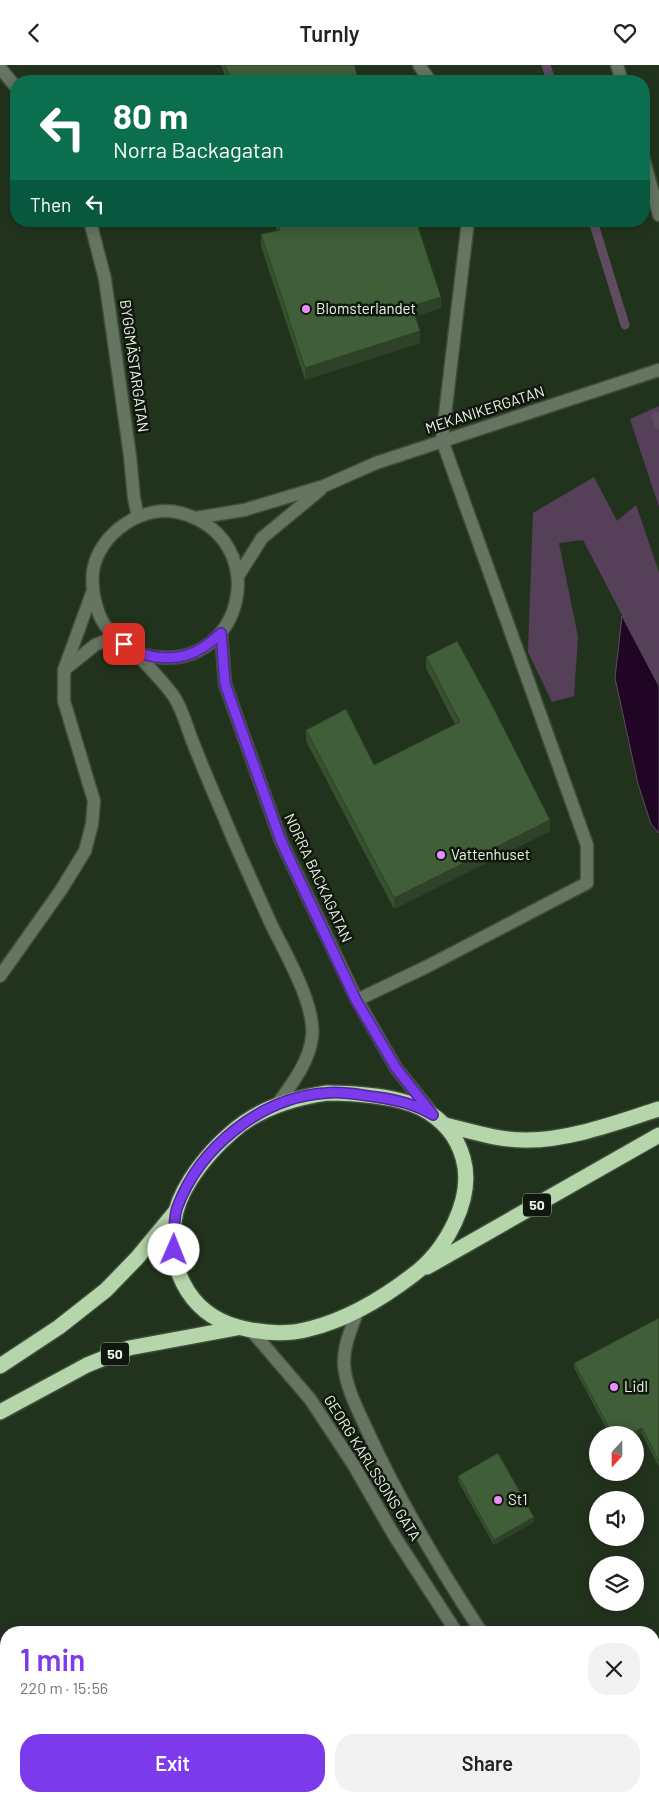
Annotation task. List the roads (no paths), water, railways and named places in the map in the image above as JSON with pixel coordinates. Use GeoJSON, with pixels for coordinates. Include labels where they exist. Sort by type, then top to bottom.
{"type":"FeatureCollection","features":[{"type":"Feature","properties":{"kind":"highway"},"geometry":{"type":"LineString","coordinates":[[0,1366],[59,1327],[106,1290],[138,1259],[177,1210],[199,1167],[210,1153],[232,1131],[277,1105],[305,1096],[327,1093],[352,1093],[405,1102],[420,1107],[439,1120],[454,1137],[466,1166],[465,1197],[460,1211],[442,1244],[414,1274],[358,1310],[308,1330],[280,1333],[245,1328],[225,1323],[199,1306],[181,1281],[176,1265],[174,1232],[177,1210]]}},
{"type":"Feature","properties":{"kind":"highway"},"geometry":{"type":"LineString","coordinates":[[439,1120],[496,1138],[525,1140],[598,1129],[659,1109]]}},
{"type":"Feature","properties":{"kind":"highway","name":"50"},"geometry":{"type":"LineString","coordinates":[[414,1274],[659,1135]]}},
{"type":"Feature","properties":{"kind":"highway","name":"50"},"geometry":{"type":"LineString","coordinates":[[0,1412],[87,1365],[129,1348],[245,1328]]}},
{"type":"Feature","properties":{"kind":"street"},"geometry":{"type":"LineString","coordinates":[[0,68],[10,80]]}},
{"type":"Feature","properties":{"kind":"street"},"geometry":{"type":"LineString","coordinates":[[650,182],[659,215]]}},
{"type":"Feature","properties":{"kind":"street","name":"BYGGMÄSTARGATAN"},"geometry":{"type":"LineString","coordinates":[[92,227],[105,279],[138,517]]}},
{"type":"Feature","properties":{"kind":"street"},"geometry":{"type":"LineString","coordinates":[[356,1000],[387,986],[587,883],[587,845],[442,441],[467,227]]}},
{"type":"Feature","properties":{"kind":"street","name":"MEKANIKERGATAN"},"geometry":{"type":"LineString","coordinates":[[195,518],[244,510],[324,487],[376,463],[659,370]]}},
{"type":"Feature","properties":{"kind":"street","name":"MEKANIKERGATAN"},"geometry":{"type":"LineString","coordinates":[[238,576],[262,538],[324,487]]}},
{"type":"Feature","properties":{"kind":"street"},"geometry":{"type":"LineString","coordinates":[[0,976],[62,890],[85,851],[92,824],[94,801],[64,701],[64,670],[92,593],[94,569],[102,547],[118,529],[138,517],[157,512],[177,512],[195,518],[216,532],[231,552],[238,576],[238,596],[232,616],[221,633],[202,649],[180,657],[156,657],[133,651]]}},
{"type":"Feature","properties":{"kind":"street"},"geometry":{"type":"LineString","coordinates":[[92,593],[100,617],[114,637],[133,651],[176,699],[243,862],[299,984],[311,1016],[312,1037],[307,1057],[297,1077],[277,1105]]}},
{"type":"Feature","properties":{"kind":"street","name":"NORRA BACKAGATAN"},"geometry":{"type":"LineString","coordinates":[[221,633],[225,684],[281,841],[356,1000],[396,1068],[439,1120]]}},
{"type":"Feature","properties":{"kind":"street"},"geometry":{"type":"LineString","coordinates":[[64,670],[95,645],[114,637]]}},
{"type":"Feature","properties":{"kind":"street","name":"GEORG KARLSSONS GATA"},"geometry":{"type":"LineString","coordinates":[[358,1310],[347,1340],[344,1364],[346,1379],[354,1403],[375,1449],[422,1537],[478,1626]]}},
{"type":"Feature","properties":{"kind":"street","name":"GEORG KARLSSONS GATA"},"geometry":{"type":"LineString","coordinates":[[245,1328],[310,1399],[353,1464],[395,1537],[452,1626]]}},
{"type":"Feature","properties":{"kind":"waterway"},"geometry":{"type":"LineString","coordinates":[[546,65],[549,75]]}},
{"type":"Feature","properties":{"kind":"waterway"},"geometry":{"type":"LineString","coordinates":[[595,227],[625,325]]}},
{"type":"Feature","properties":{"kind":"waterway"},"geometry":{"type":"LineString","coordinates":[[656,416],[659,425]]}},
{"type":"Feature","properties":{"kind":"place","name":"Blomsterlandet"},"geometry":{"type":"Point","coordinates":[306,309]}},
{"type":"Feature","properties":{"kind":"place","name":"Vattenhuset"},"geometry":{"type":"Point","coordinates":[441,855]}},
{"type":"Feature","properties":{"kind":"place","name":"Lidl"},"geometry":{"type":"Point","coordinates":[614,1387]}},
{"type":"Feature","properties":{"kind":"place","name":"St1"},"geometry":{"type":"Point","coordinates":[498,1500]}}]}
